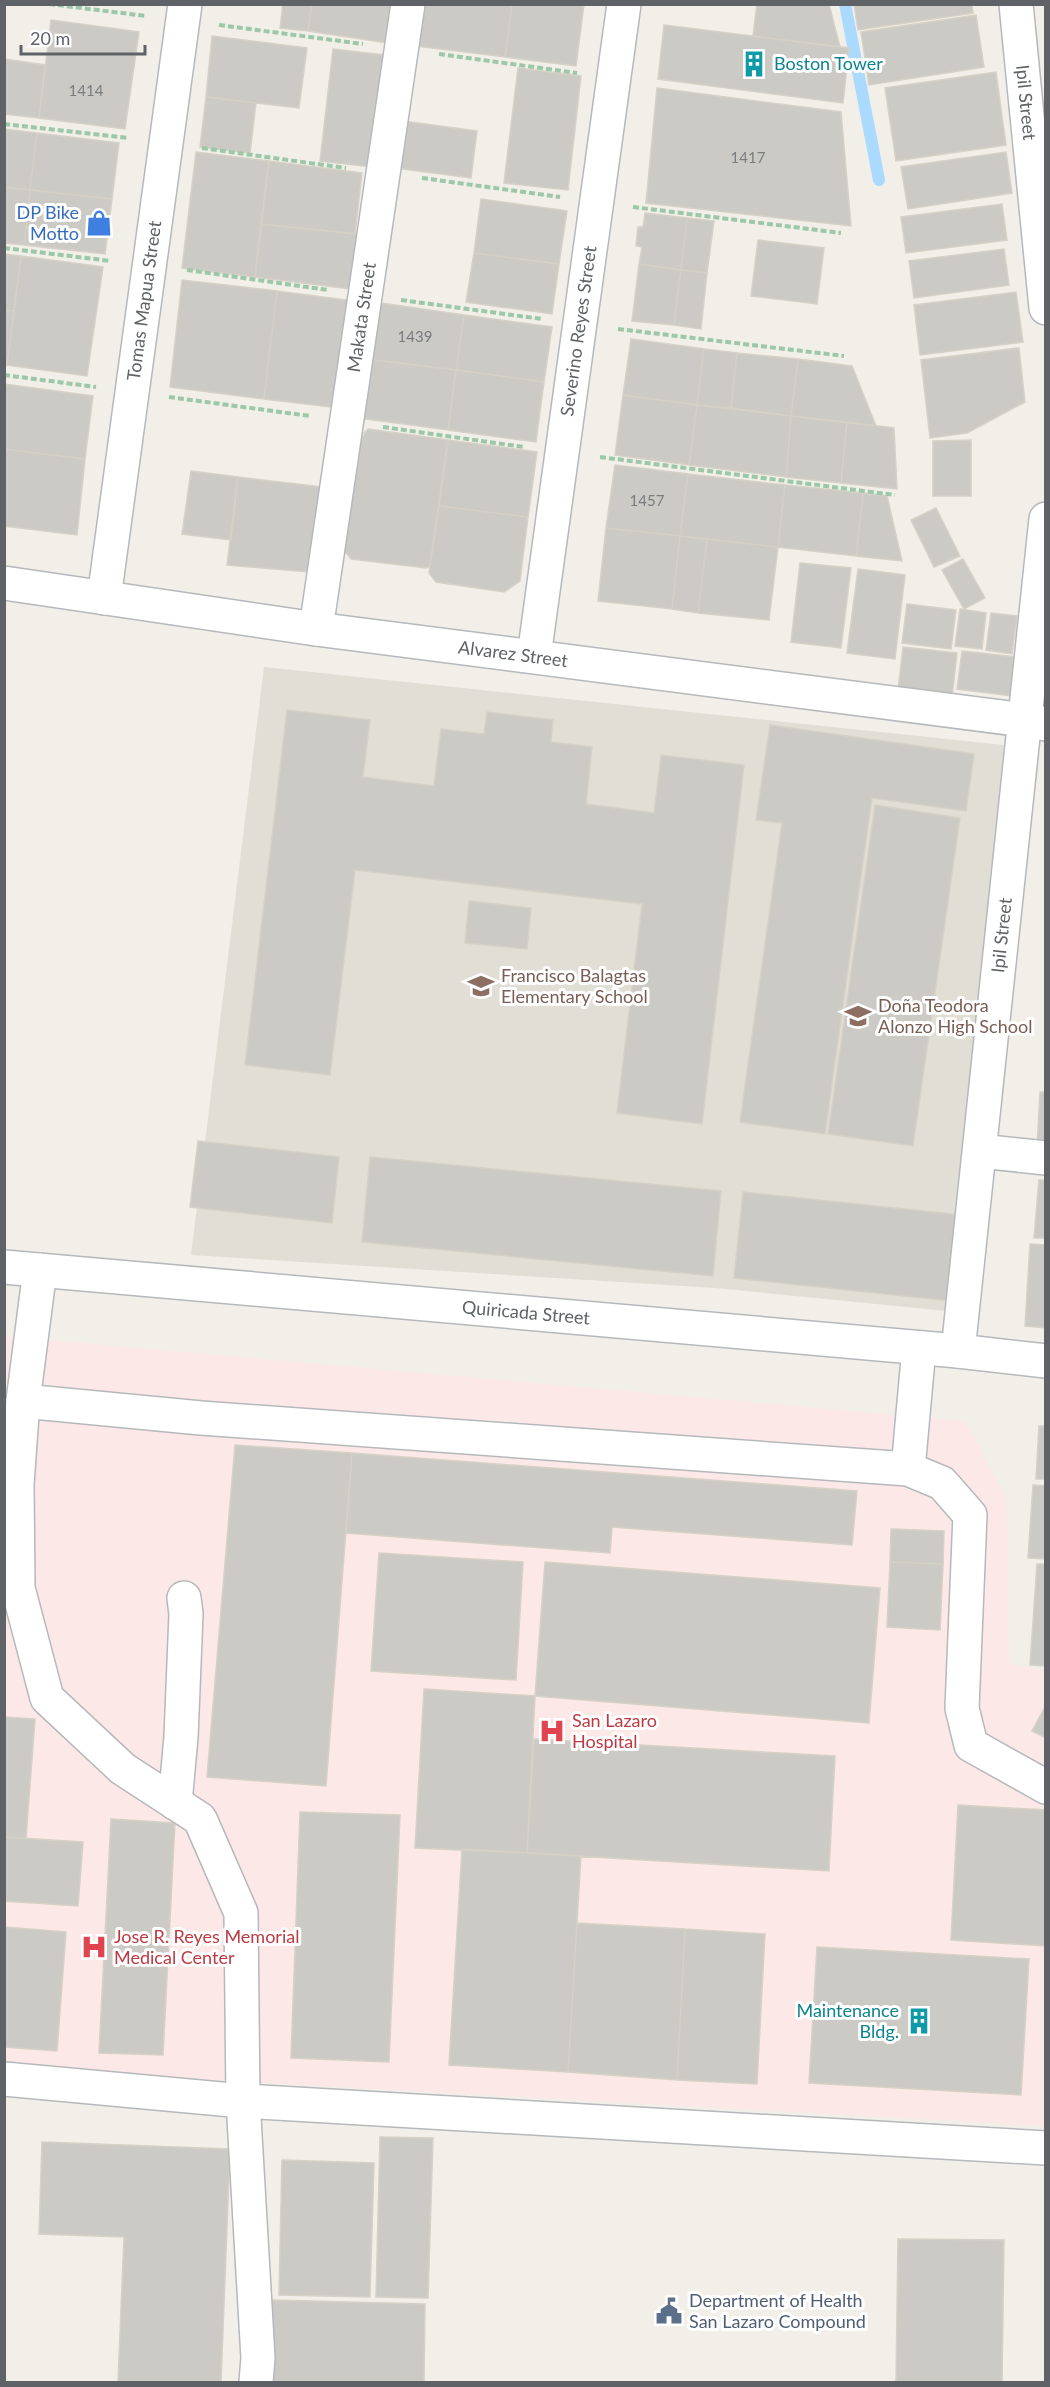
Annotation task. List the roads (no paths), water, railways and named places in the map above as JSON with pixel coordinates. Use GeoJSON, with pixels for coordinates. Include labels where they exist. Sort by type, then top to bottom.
{"type":"FeatureCollection","features":[{"type":"Feature","properties":{"kind":"street","name":"Makata Street"},"geometry":{"type":"LineString","coordinates":[[316,629],[408,4]]}},
{"type":"Feature","properties":{"kind":"street","name":"Severino Reyes Street"},"geometry":{"type":"LineString","coordinates":[[534,656],[624,4]]}},
{"type":"Feature","properties":{"kind":"street","name":"Ipil Street"},"geometry":{"type":"LineString","coordinates":[[1016,4],[1046,308]]}},
{"type":"Feature","properties":{"kind":"street","name":"Tomas Mapua Street"},"geometry":{"type":"LineString","coordinates":[[104,598],[184,13]]}},
{"type":"Feature","properties":{"kind":"street","name":"Ipil Street"},"geometry":{"type":"LineString","coordinates":[[958,1351],[980,1151],[1035,722],[1046,519]]}},
{"type":"Feature","properties":{"kind":"street","name":"Alvarez Street"},"geometry":{"type":"LineString","coordinates":[[4,583],[316,629],[1035,722]]}},
{"type":"Feature","properties":{"kind":"street"},"geometry":{"type":"LineString","coordinates":[[980,1151],[1046,1158]]}},
{"type":"Feature","properties":{"kind":"street","name":"Quiricada Street"},"geometry":{"type":"LineString","coordinates":[[4,1267],[958,1351],[1046,1362]]}},
{"type":"Feature","properties":{"kind":"street"},"geometry":{"type":"LineString","coordinates":[[40,1270],[23,1401],[17,1484],[18,1588],[47,1698],[123,1769],[200,1819],[241,1913],[243,2101],[258,2358],[256,2382]]}},
{"type":"Feature","properties":{"kind":"street"},"geometry":{"type":"LineString","coordinates":[[908,1469],[919,1348]]}},
{"type":"Feature","properties":{"kind":"street"},"geometry":{"type":"LineString","coordinates":[[23,1401],[201,1418],[908,1469],[942,1482],[970,1515],[962,1708],[971,1744],[1046,1787]]}},
{"type":"Feature","properties":{"kind":"street"},"geometry":{"type":"LineString","coordinates":[[175,1803],[181,1737],[186,1614],[184,1598]]}},
{"type":"Feature","properties":{"kind":"street"},"geometry":{"type":"LineString","coordinates":[[4,2079],[243,2101],[1046,2148]]}},
{"type":"Feature","properties":{"kind":"waterway"},"geometry":{"type":"LineString","coordinates":[[845,4],[879,180]]}},
{"type":"Feature","properties":{"kind":"place","name":"Boston Tower"},"geometry":{"type":"Point","coordinates":[754,64]}},
{"type":"Feature","properties":{"kind":"place","name":"DP Bike Motto"},"geometry":{"type":"Point","coordinates":[99,223]}},
{"type":"Feature","properties":{"kind":"place","name":"Francisco Balagtas Elementary School"},"geometry":{"type":"Point","coordinates":[481,986]}},
{"type":"Feature","properties":{"kind":"place","name":"Doña Teodora Alonzo High School"},"geometry":{"type":"Point","coordinates":[858,1016]}},
{"type":"Feature","properties":{"kind":"place","name":"San Lazaro Hospital"},"geometry":{"type":"Point","coordinates":[552,1731]}},
{"type":"Feature","properties":{"kind":"place","name":"Jose R. Reyes Memorial Medical Center"},"geometry":{"type":"Point","coordinates":[94,1947]}},
{"type":"Feature","properties":{"kind":"place","name":"Maintenance Bldg."},"geometry":{"type":"Point","coordinates":[919,2021]}},
{"type":"Feature","properties":{"kind":"place","name":"Department of Health San Lazaro Compound"},"geometry":{"type":"Point","coordinates":[669,2311]}}]}
